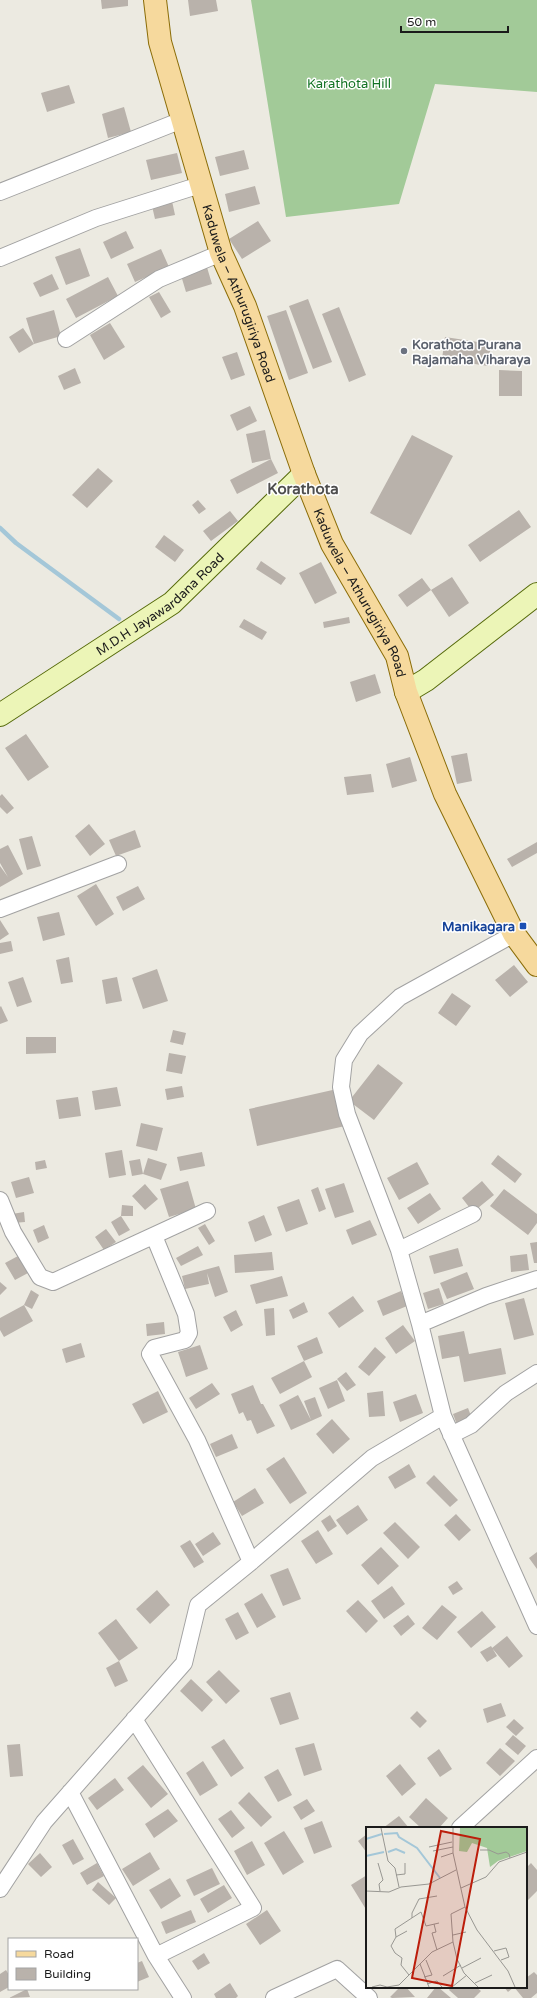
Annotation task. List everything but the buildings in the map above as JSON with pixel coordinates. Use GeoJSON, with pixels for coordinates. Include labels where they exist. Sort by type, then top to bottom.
{"type":"FeatureCollection","features":[{"type":"Feature","properties":{"kind":"main road","name":"Kaduwela – Athurugiriya Road"},"geometry":{"type":"LineString","coordinates":[[155,0],[160,42],[200,185],[221,253],[246,306],[304,474],[332,544],[397,656],[406,692],[445,794],[514,934],[537,965]]}},
{"type":"Feature","properties":{"kind":"street"},"geometry":{"type":"LineString","coordinates":[[0,192],[182,120]]}},
{"type":"Feature","properties":{"kind":"street"},"geometry":{"type":"LineString","coordinates":[[0,258],[96,218],[200,185]]}},
{"type":"Feature","properties":{"kind":"street"},"geometry":{"type":"LineString","coordinates":[[66,339],[159,279],[221,253]]}},
{"type":"Feature","properties":{"kind":"street","name":"M.D.H Jayawardana Road"},"geometry":{"type":"LineString","coordinates":[[0,715],[172,603],[304,474]]}},
{"type":"Feature","properties":{"kind":"street"},"geometry":{"type":"LineString","coordinates":[[406,692],[426,680],[537,594]]}},
{"type":"Feature","properties":{"kind":"street"},"geometry":{"type":"LineString","coordinates":[[0,909],[118,864]]}},
{"type":"Feature","properties":{"kind":"street"},"geometry":{"type":"LineString","coordinates":[[514,934],[400,997],[360,1034],[344,1060],[341,1087],[347,1114],[399,1250],[420,1324],[443,1416],[537,1626]]}},
{"type":"Feature","properties":{"kind":"street"},"geometry":{"type":"LineString","coordinates":[[0,1200],[13,1232],[40,1277],[53,1282],[207,1211]]}},
{"type":"Feature","properties":{"kind":"street"},"geometry":{"type":"LineString","coordinates":[[399,1250],[473,1214]]}},
{"type":"Feature","properties":{"kind":"street"},"geometry":{"type":"LineString","coordinates":[[154,1236],[186,1314],[189,1333],[185,1340],[154,1348],[150,1354],[197,1440],[252,1562]]}},
{"type":"Feature","properties":{"kind":"street"},"geometry":{"type":"LineString","coordinates":[[420,1324],[486,1296],[537,1279]]}},
{"type":"Feature","properties":{"kind":"street"},"geometry":{"type":"LineString","coordinates":[[451,1435],[471,1425],[506,1393],[537,1373]]}},
{"type":"Feature","properties":{"kind":"street"},"geometry":{"type":"LineString","coordinates":[[0,1889],[44,1822],[184,1663],[198,1605],[252,1562],[372,1458],[443,1416]]}},
{"type":"Feature","properties":{"kind":"street"},"geometry":{"type":"LineString","coordinates":[[134,1719],[253,1908],[156,1956]]}},
{"type":"Feature","properties":{"kind":"street"},"geometry":{"type":"LineString","coordinates":[[461,1827],[537,1758]]}},
{"type":"Feature","properties":{"kind":"street"},"geometry":{"type":"LineString","coordinates":[[70,1792],[156,1956],[183,1998]]}},
{"type":"Feature","properties":{"kind":"street"},"geometry":{"type":"LineString","coordinates":[[274,1998],[337,1969],[369,1998]]}},
{"type":"Feature","properties":{"kind":"green space","name":"Karathota Hill"},"geometry":{"type":"Polygon","coordinates":[[[251,0],[537,0],[537,92],[435,84],[399,204],[286,217],[251,0]]]}},
{"type":"Feature","properties":{"kind":"waterway"},"geometry":{"type":"LineString","coordinates":[[0,528],[16,543],[119,619]]}},
{"type":"Feature","properties":{"kind":"place","name":"Korathota Purana Rajamaha Viharaya"},"geometry":{"type":"Point","coordinates":[404,351]}},
{"type":"Feature","properties":{"kind":"place","name":"Manikagara"},"geometry":{"type":"Point","coordinates":[523,926]}},
{"type":"Feature","properties":{"kind":"district","name":"Korathota"},"geometry":{"type":"Point","coordinates":[303,489]}}]}
